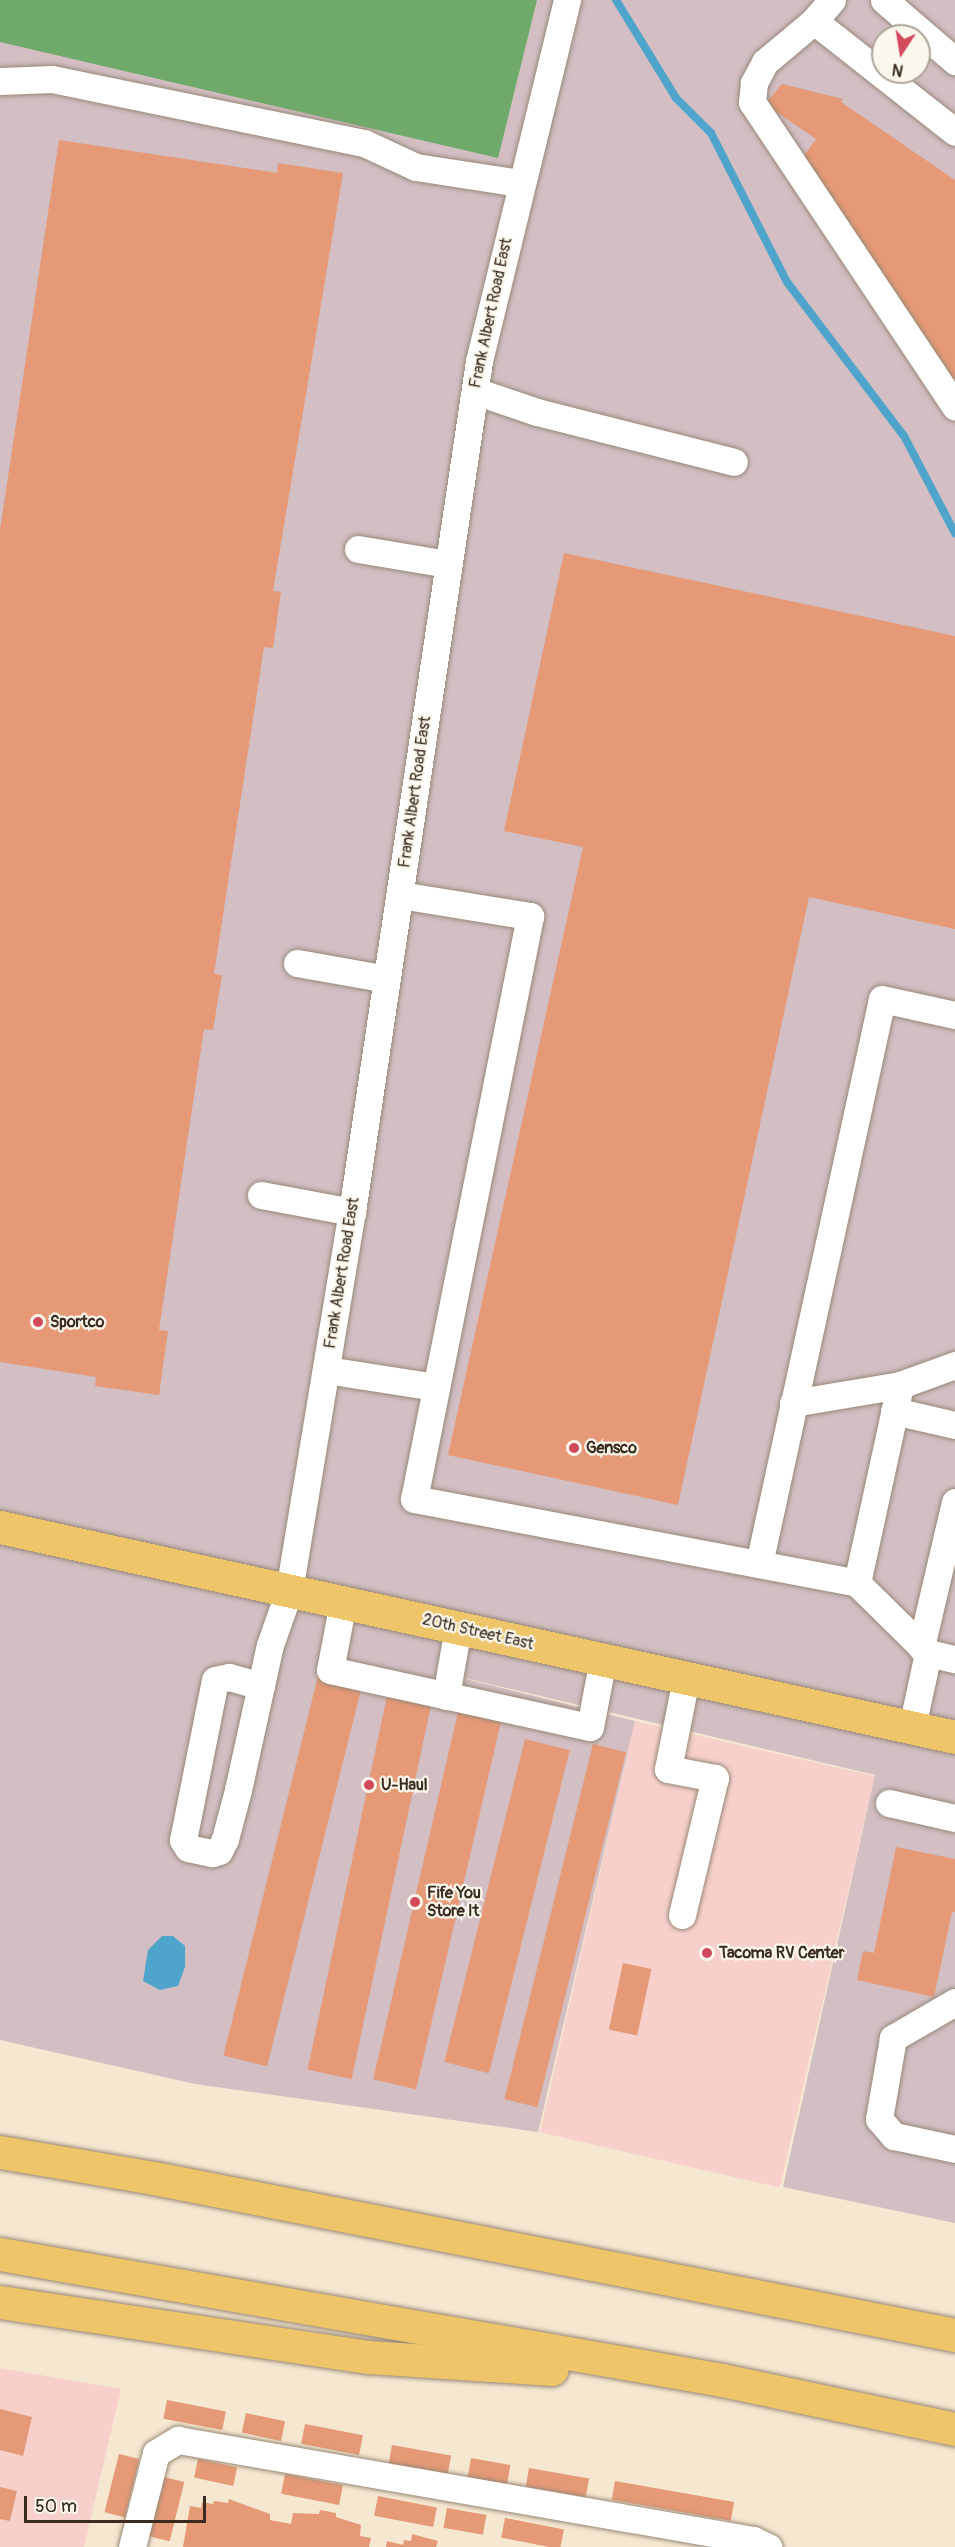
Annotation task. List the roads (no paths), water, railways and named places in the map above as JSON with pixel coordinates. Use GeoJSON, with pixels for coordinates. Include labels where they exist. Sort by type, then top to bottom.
{"type":"FeatureCollection","features":[{"type":"Feature","properties":{"kind":"main road","name":"20th Street East"},"geometry":{"type":"LineString","coordinates":[[0,1527],[955,1737]]}},
{"type":"Feature","properties":{"kind":"main road"},"geometry":{"type":"LineString","coordinates":[[0,2152],[154,2178],[955,2335]]}},
{"type":"Feature","properties":{"kind":"main road"},"geometry":{"type":"LineString","coordinates":[[0,2254],[722,2380],[955,2429]]}},
{"type":"Feature","properties":{"kind":"main road"},"geometry":{"type":"LineString","coordinates":[[0,2302],[369,2357],[722,2380]]}},
{"type":"Feature","properties":{"kind":"street","name":"Frank Albert Road East"},"geometry":{"type":"LineString","coordinates":[[261,1686],[229,1677],[215,1680],[183,1840],[188,1848],[212,1853],[219,1851],[225,1839],[279,1614],[289,1591],[352,1212],[475,392],[519,183],[567,0]]}},
{"type":"Feature","properties":{"kind":"street"},"geometry":{"type":"LineString","coordinates":[[832,0],[814,21],[765,62],[754,82],[752,102],[955,406]]}},
{"type":"Feature","properties":{"kind":"street"},"geometry":{"type":"LineString","coordinates":[[885,0],[955,62]]}},
{"type":"Feature","properties":{"kind":"street"},"geometry":{"type":"LineString","coordinates":[[814,21],[955,132]]}},
{"type":"Feature","properties":{"kind":"street"},"geometry":{"type":"LineString","coordinates":[[0,81],[52,79],[364,143],[416,167],[519,183]]}},
{"type":"Feature","properties":{"kind":"street"},"geometry":{"type":"LineString","coordinates":[[475,392],[537,412],[734,462]]}},
{"type":"Feature","properties":{"kind":"street"},"geometry":{"type":"LineString","coordinates":[[358,549],[448,564]]}},
{"type":"Feature","properties":{"kind":"street"},"geometry":{"type":"LineString","coordinates":[[399,895],[530,916],[414,1499],[857,1583],[925,1650],[955,1659]]}},
{"type":"Feature","properties":{"kind":"street"},"geometry":{"type":"LineString","coordinates":[[297,963],[387,979]]}},
{"type":"Feature","properties":{"kind":"street"},"geometry":{"type":"LineString","coordinates":[[759,1564],[882,999],[955,1015]]}},
{"type":"Feature","properties":{"kind":"street"},"geometry":{"type":"LineString","coordinates":[[261,1195],[352,1212]]}},
{"type":"Feature","properties":{"kind":"street"},"geometry":{"type":"LineString","coordinates":[[793,1403],[900,1385],[955,1365]]}},
{"type":"Feature","properties":{"kind":"street"},"geometry":{"type":"LineString","coordinates":[[326,1370],[436,1387]]}},
{"type":"Feature","properties":{"kind":"street"},"geometry":{"type":"LineString","coordinates":[[857,1583],[900,1385]]}},
{"type":"Feature","properties":{"kind":"street"},"geometry":{"type":"LineString","coordinates":[[894,1411],[955,1425]]}},
{"type":"Feature","properties":{"kind":"street"},"geometry":{"type":"LineString","coordinates":[[912,1728],[925,1650],[955,1503]]}},
{"type":"Feature","properties":{"kind":"street"},"geometry":{"type":"LineString","coordinates":[[343,1602],[330,1670],[446,1696],[590,1727],[603,1659]]}},
{"type":"Feature","properties":{"kind":"street"},"geometry":{"type":"LineString","coordinates":[[446,1696],[458,1627]]}},
{"type":"Feature","properties":{"kind":"street"},"geometry":{"type":"LineString","coordinates":[[682,1915],[715,1778],[668,1769],[686,1677]]}},
{"type":"Feature","properties":{"kind":"street"},"geometry":{"type":"LineString","coordinates":[[889,1803],[955,1818]]}},
{"type":"Feature","properties":{"kind":"street"},"geometry":{"type":"LineString","coordinates":[[955,2002],[893,2038],[879,2119],[894,2136],[955,2149]]}},
{"type":"Feature","properties":{"kind":"street"},"geometry":{"type":"LineString","coordinates":[[132,2547],[156,2453],[178,2439],[753,2540],[768,2547]]}},
{"type":"Feature","properties":{"kind":"water"},"geometry":{"type":"Polygon","coordinates":[[[162,1936],[173,1936],[185,1946],[185,1967],[178,1986],[160,1990],[143,1981],[148,1950],[162,1936]]]}},
{"type":"Feature","properties":{"kind":"waterway"},"geometry":{"type":"LineString","coordinates":[[616,0],[676,98],[711,133],[787,282],[904,436],[955,533]]}},
{"type":"Feature","properties":{"kind":"place","name":"Sportco"},"geometry":{"type":"Point","coordinates":[38,1322]}},
{"type":"Feature","properties":{"kind":"place","name":"Gensco"},"geometry":{"type":"Point","coordinates":[574,1448]}},
{"type":"Feature","properties":{"kind":"place","name":"U-Haul"},"geometry":{"type":"Point","coordinates":[369,1785]}},
{"type":"Feature","properties":{"kind":"place","name":"Fife You Store It"},"geometry":{"type":"Point","coordinates":[415,1902]}},
{"type":"Feature","properties":{"kind":"place","name":"Tacoma RV Center"},"geometry":{"type":"Point","coordinates":[707,1953]}}]}
